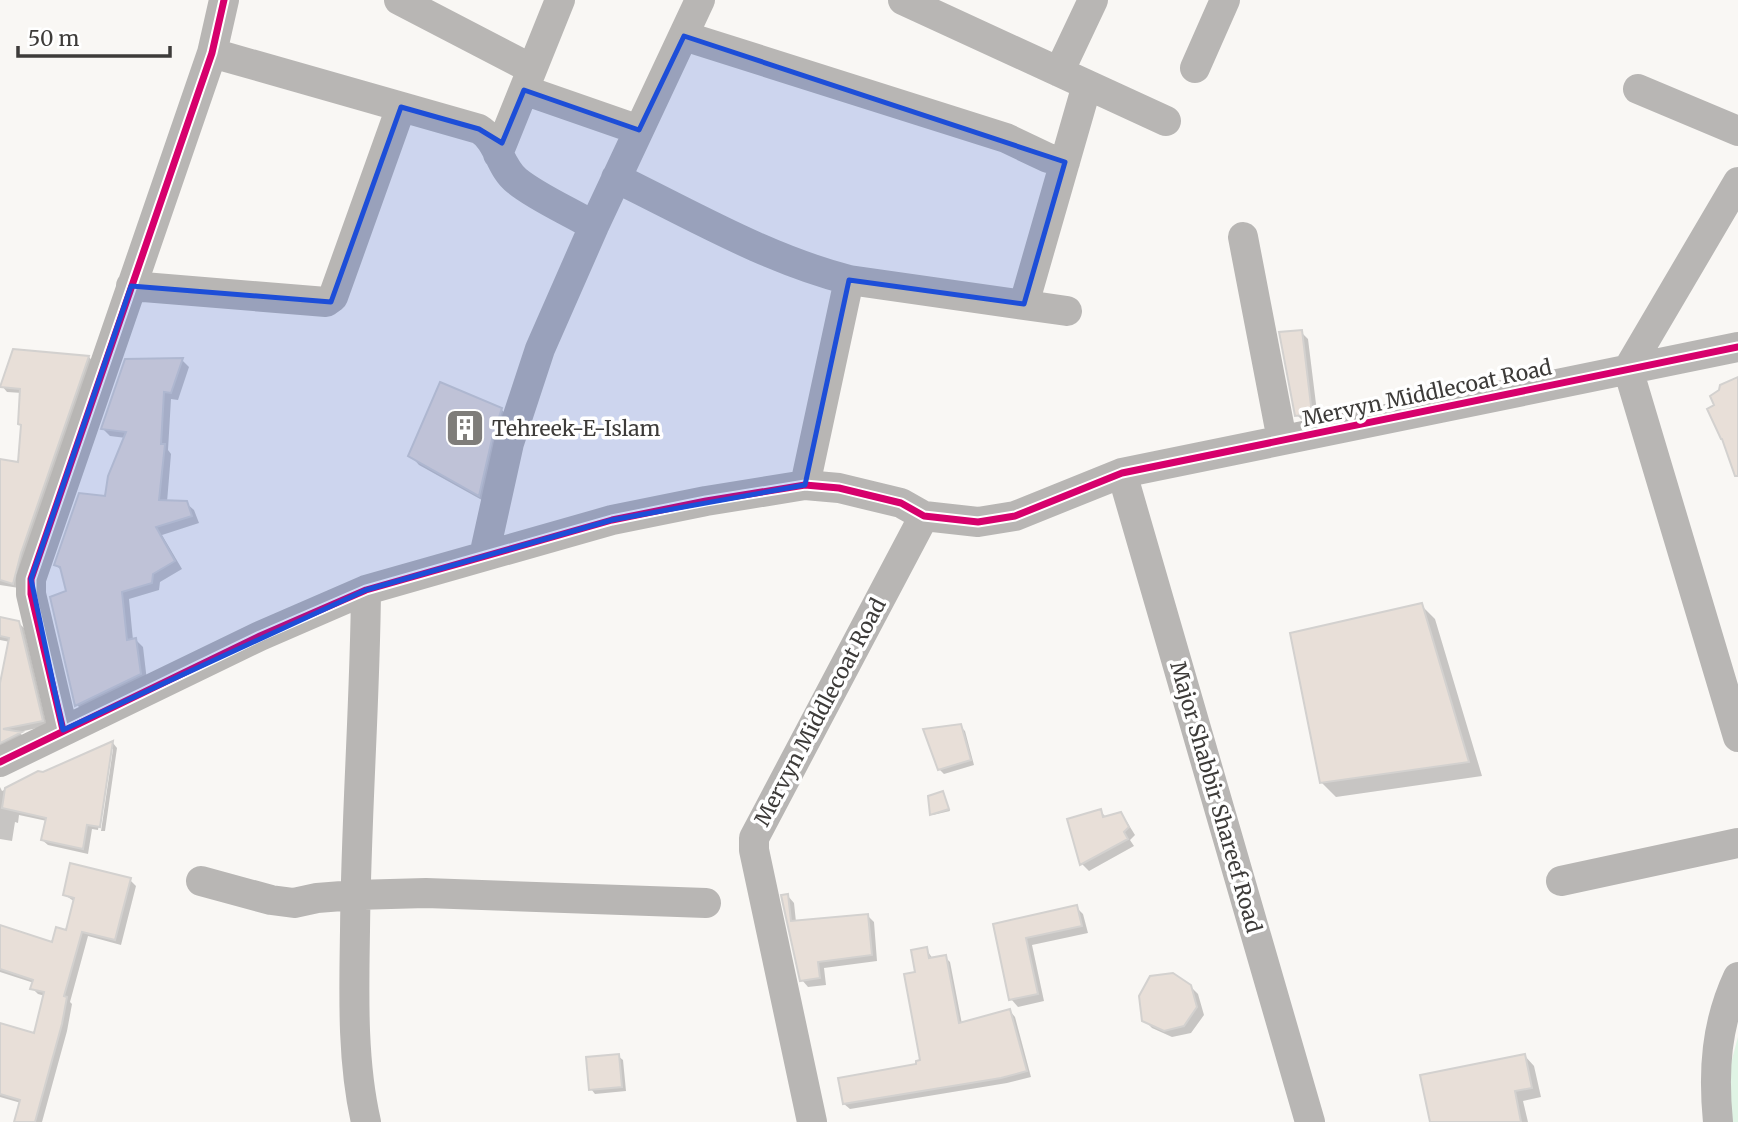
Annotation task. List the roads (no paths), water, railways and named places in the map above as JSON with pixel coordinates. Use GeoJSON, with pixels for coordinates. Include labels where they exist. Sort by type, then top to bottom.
{"type":"FeatureCollection","features":[{"type":"Feature","properties":{"kind":"street"},"geometry":{"type":"LineString","coordinates":[[63,730],[31,594],[31,579],[212,53],[224,0]]}},
{"type":"Feature","properties":{"kind":"street"},"geometry":{"type":"LineString","coordinates":[[399,0],[528,79],[639,130]]}},
{"type":"Feature","properties":{"kind":"street"},"geometry":{"type":"LineString","coordinates":[[498,154],[560,0]]}},
{"type":"Feature","properties":{"kind":"street"},"geometry":{"type":"LineString","coordinates":[[484,556],[509,443],[540,349],[616,178],[700,0]]}},
{"type":"Feature","properties":{"kind":"street"},"geometry":{"type":"LineString","coordinates":[[903,0],[1166,121]]}},
{"type":"Feature","properties":{"kind":"street"},"geometry":{"type":"LineString","coordinates":[[1059,72],[1093,0]]}},
{"type":"Feature","properties":{"kind":"street"},"geometry":{"type":"LineString","coordinates":[[1195,68],[1225,0]]}},
{"type":"Feature","properties":{"kind":"street"},"geometry":{"type":"LineString","coordinates":[[684,36],[994,134],[1048,158],[1065,162]]}},
{"type":"Feature","properties":{"kind":"street"},"geometry":{"type":"LineString","coordinates":[[212,53],[479,129],[491,136],[498,154],[517,181],[594,226]]}},
{"type":"Feature","properties":{"kind":"street"},"geometry":{"type":"LineString","coordinates":[[1024,304],[1087,85]]}},
{"type":"Feature","properties":{"kind":"street"},"geometry":{"type":"LineString","coordinates":[[1638,89],[1738,131]]}},
{"type":"Feature","properties":{"kind":"street"},"geometry":{"type":"LineString","coordinates":[[131,286],[326,302],[333,297],[401,107]]}},
{"type":"Feature","properties":{"kind":"street"},"geometry":{"type":"LineString","coordinates":[[616,178],[783,259],[849,280],[1067,311]]}},
{"type":"Feature","properties":{"kind":"street"},"geometry":{"type":"LineString","coordinates":[[1738,182],[1629,369],[1738,737]]}},
{"type":"Feature","properties":{"kind":"street"},"geometry":{"type":"LineString","coordinates":[[1242,237],[1282,440]]}},
{"type":"Feature","properties":{"kind":"street"},"geometry":{"type":"LineString","coordinates":[[805,485],[849,280]]}},
{"type":"Feature","properties":{"kind":"street","name":"Mervyn Middlecoat Road"},"geometry":{"type":"LineString","coordinates":[[0,762],[260,635],[366,590],[612,520],[805,485],[839,488],[901,503],[923,516],[978,522],[1015,516],[1122,473],[1738,347]]}},
{"type":"Feature","properties":{"kind":"street","name":"Major Shabbir Shareef Road"},"geometry":{"type":"LineString","coordinates":[[1122,473],[1310,1122]]}},
{"type":"Feature","properties":{"kind":"street","name":"Mervyn Middlecoat Road"},"geometry":{"type":"LineString","coordinates":[[812,1122],[754,850],[754,838],[923,516]]}},
{"type":"Feature","properties":{"kind":"street"},"geometry":{"type":"LineString","coordinates":[[366,590],[365,692],[355,895],[356,1031],[360,1096],[366,1122]]}},
{"type":"Feature","properties":{"kind":"street"},"geometry":{"type":"LineString","coordinates":[[1561,881],[1738,843]]}},
{"type":"Feature","properties":{"kind":"street"},"geometry":{"type":"LineString","coordinates":[[201,881],[271,900],[294,903],[355,895],[426,893],[706,903]]}},
{"type":"Feature","properties":{"kind":"street"},"geometry":{"type":"LineString","coordinates":[[1718,1122],[1715,1073],[1718,1034],[1726,1002],[1738,977]]}},
{"type":"Feature","properties":{"kind":"place","name":"Tehreek-E-Islam"},"geometry":{"type":"Point","coordinates":[465,428]}}]}
